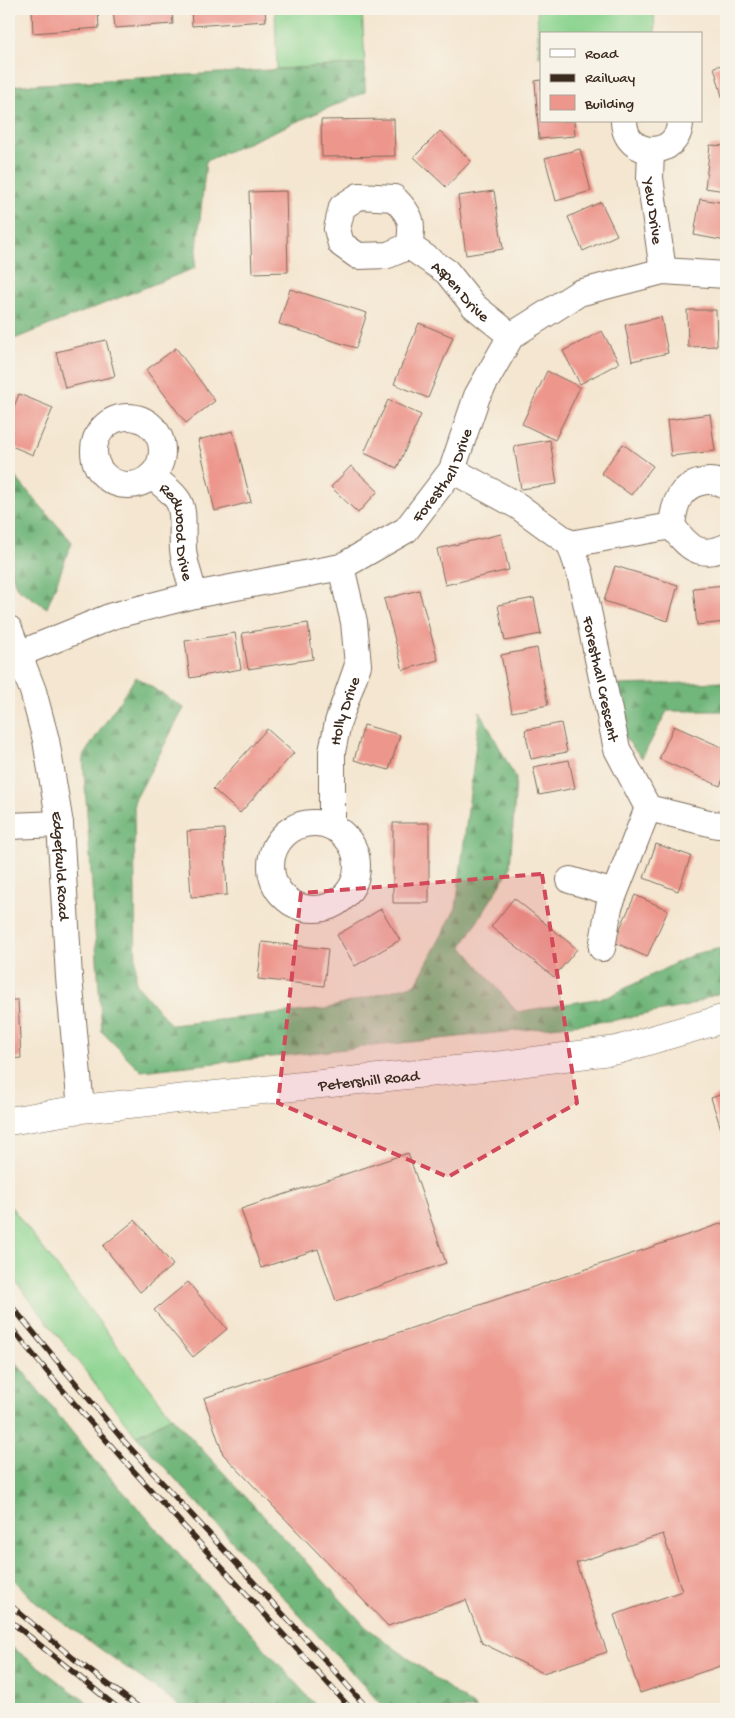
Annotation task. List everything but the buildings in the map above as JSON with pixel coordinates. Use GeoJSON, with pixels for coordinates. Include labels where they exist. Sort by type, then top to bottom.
{"type":"FeatureCollection","features":[{"type":"Feature","properties":{"kind":"street"},"geometry":{"type":"LineString","coordinates":[[624,122],[624,132],[633,145],[650,151],[667,147],[676,139],[680,130],[680,122]]}},
{"type":"Feature","properties":{"kind":"street","name":"Yew Drive"},"geometry":{"type":"LineString","coordinates":[[650,151],[650,178],[663,270]]}},
{"type":"Feature","properties":{"kind":"street","name":"Aspen Drive"},"geometry":{"type":"LineString","coordinates":[[409,246],[447,272],[474,306],[511,336]]}},
{"type":"Feature","properties":{"kind":"street","name":"Foresthall Drive"},"geometry":{"type":"LineString","coordinates":[[19,654],[112,616],[194,595],[341,567],[406,530],[452,470],[477,396],[511,336],[579,293],[663,270],[726,275]]}},
{"type":"Feature","properties":{"kind":"street"},"geometry":{"type":"LineString","coordinates":[[452,470],[518,506],[570,544],[672,526]]}},
{"type":"Feature","properties":{"kind":"street","name":"Redwood Drive"},"geometry":{"type":"LineString","coordinates":[[151,476],[178,497],[184,515],[183,551],[194,595]]}},
{"type":"Feature","properties":{"kind":"street"},"geometry":{"type":"LineString","coordinates":[[726,486],[706,481],[695,484],[682,493],[674,510],[672,526],[685,543],[695,549],[715,552],[726,547]]}},
{"type":"Feature","properties":{"kind":"street","name":"Foresthall Crescent"},"geometry":{"type":"LineString","coordinates":[[570,544],[580,573],[617,749],[648,808]]}},
{"type":"Feature","properties":{"kind":"street","name":"Holly Drive"},"geometry":{"type":"LineString","coordinates":[[332,827],[332,752],[338,722],[358,665],[354,622],[341,567]]}},
{"type":"Feature","properties":{"kind":"street","name":"Edgefauld Road"},"geometry":{"type":"LineString","coordinates":[[9,629],[33,691],[46,740],[60,824],[69,978],[81,1110]]}},
{"type":"Feature","properties":{"kind":"street"},"geometry":{"type":"LineString","coordinates":[[602,948],[609,907],[648,808],[717,826],[726,824]]}},
{"type":"Feature","properties":{"kind":"street"},"geometry":{"type":"LineString","coordinates":[[9,826],[60,824]]}},
{"type":"Feature","properties":{"kind":"street"},"geometry":{"type":"LineString","coordinates":[[570,880],[614,893]]}},
{"type":"Feature","properties":{"kind":"street","name":"Petershill Road"},"geometry":{"type":"LineString","coordinates":[[9,1121],[81,1110],[493,1066],[617,1050],[726,1018]]}},
{"type":"Feature","properties":{"kind":"highlighted area"},"geometry":{"type":"Polygon","coordinates":[[[542,874],[577,1103],[448,1177],[278,1103],[301,893],[542,874]]]}},
{"type":"Feature","properties":{"kind":"green space"},"geometry":{"type":"Polygon","coordinates":[[[275,9],[362,9],[365,64],[277,69],[275,9]]]}},
{"type":"Feature","properties":{"kind":"green space"},"geometry":{"type":"Polygon","coordinates":[[[537,9],[654,9],[655,32],[540,32],[539,56],[537,9]]]}},
{"type":"Feature","properties":{"kind":"green space"},"geometry":{"type":"Polygon","coordinates":[[[365,64],[365,92],[206,161],[195,268],[9,341],[9,86],[365,64]]]}},
{"type":"Feature","properties":{"kind":"green space"},"geometry":{"type":"Polygon","coordinates":[[[9,470],[72,542],[47,608],[17,588],[9,567],[9,470]]]}},
{"type":"Feature","properties":{"kind":"green space"},"geometry":{"type":"Polygon","coordinates":[[[136,677],[184,708],[134,802],[136,984],[171,1025],[325,1009],[416,984],[456,908],[480,711],[516,779],[510,869],[462,946],[517,1012],[608,997],[694,954],[726,947],[726,990],[688,1006],[616,1020],[141,1071],[102,1032],[83,756],[136,677]]]}},
{"type":"Feature","properties":{"kind":"green space"},"geometry":{"type":"Polygon","coordinates":[[[726,682],[726,711],[667,711],[642,758],[621,733],[619,685],[726,682]]]}},
{"type":"Feature","properties":{"kind":"green space"},"geometry":{"type":"Polygon","coordinates":[[[9,1204],[172,1417],[136,1436],[9,1273],[9,1204]]]}},
{"type":"Feature","properties":{"kind":"green space"},"geometry":{"type":"Polygon","coordinates":[[[9,1354],[93,1458],[319,1709],[184,1709],[35,1602],[9,1574],[9,1354]]]}},
{"type":"Feature","properties":{"kind":"green space"},"geometry":{"type":"Polygon","coordinates":[[[172,1417],[366,1627],[477,1709],[385,1709],[136,1436],[172,1417]]]}},
{"type":"Feature","properties":{"kind":"green space"},"geometry":{"type":"Polygon","coordinates":[[[9,1645],[96,1709],[9,1709],[9,1645]]]}},
{"type":"Feature","properties":{"kind":"railway"},"geometry":{"type":"LineString","coordinates":[[9,1303],[123,1440],[368,1709]]}},
{"type":"Feature","properties":{"kind":"railway"},"geometry":{"type":"LineString","coordinates":[[9,1325],[134,1472],[351,1709]]}},
{"type":"Feature","properties":{"kind":"railway"},"geometry":{"type":"LineString","coordinates":[[9,1604],[73,1658],[141,1709]]}},
{"type":"Feature","properties":{"kind":"railway"},"geometry":{"type":"LineString","coordinates":[[9,1620],[119,1709]]}}]}
